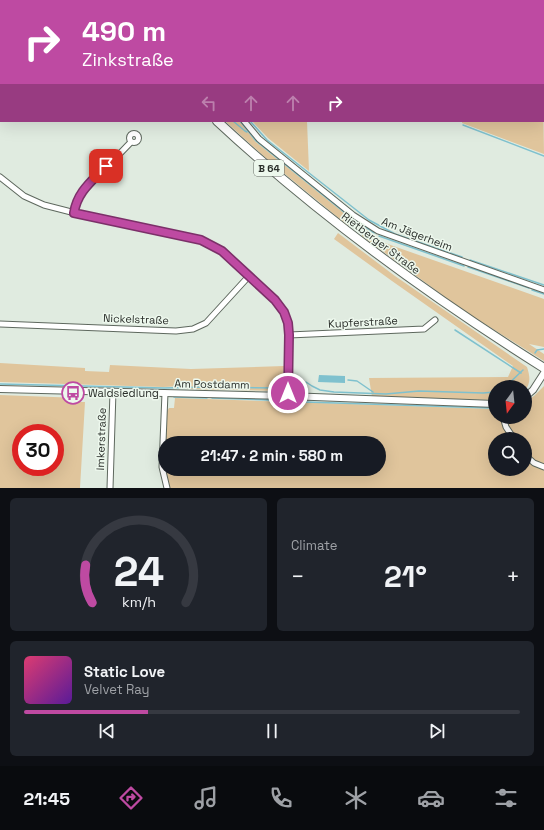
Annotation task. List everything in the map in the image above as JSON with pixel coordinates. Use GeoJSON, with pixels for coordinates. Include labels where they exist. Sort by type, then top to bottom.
{"type":"FeatureCollection","features":[{"type":"Feature","properties":{"kind":"main road","name":"Rietberger Straße"},"geometry":{"type":"LineString","coordinates":[[219,122],[258,158],[323,213],[356,238],[440,300],[544,368]]}},
{"type":"Feature","properties":{"kind":"street","name":"Am Jägerheim"},"geometry":{"type":"LineString","coordinates":[[245,122],[259,139],[353,215],[378,231],[544,290]]}},
{"type":"Feature","properties":{"kind":"street"},"geometry":{"type":"LineString","coordinates":[[74,213],[75,205],[80,195],[131,142]]}},
{"type":"Feature","properties":{"kind":"street"},"geometry":{"type":"LineString","coordinates":[[0,177],[16,190],[32,200],[51,207],[201,240],[222,251],[280,306],[288,323],[288,396]]}},
{"type":"Feature","properties":{"kind":"street","name":"Nickelstraße"},"geometry":{"type":"LineString","coordinates":[[0,324],[176,330],[193,329],[206,323],[248,276]]}},
{"type":"Feature","properties":{"kind":"street","name":"Kupferstraße"},"geometry":{"type":"LineString","coordinates":[[289,335],[424,329],[435,320]]}},
{"type":"Feature","properties":{"kind":"street"},"geometry":{"type":"LineString","coordinates":[[532,391],[544,373]]}},
{"type":"Feature","properties":{"kind":"street","name":"Am Postdamm"},"geometry":{"type":"LineString","coordinates":[[0,389],[288,396],[488,404]]}},
{"type":"Feature","properties":{"kind":"street","name":"Imkerstraße"},"geometry":{"type":"LineString","coordinates":[[110,488],[113,391]]}},
{"type":"Feature","properties":{"kind":"street"},"geometry":{"type":"LineString","coordinates":[[165,393],[162,467],[167,488]]}},
{"type":"Feature","properties":{"kind":"street"},"geometry":{"type":"LineString","coordinates":[[532,461],[544,467]]}},
{"type":"Feature","properties":{"kind":"shaded area"},"geometry":{"type":"Polygon","coordinates":[[[226,122],[240,122],[256,142],[349,217],[372,233],[346,224],[269,161],[226,122]]]}},
{"type":"Feature","properties":{"kind":"shaded area"},"geometry":{"type":"Polygon","coordinates":[[[253,122],[307,122],[309,171],[268,138],[253,122]]]}},
{"type":"Feature","properties":{"kind":"shaded area"},"geometry":{"type":"Polygon","coordinates":[[[543,122],[544,154],[462,123],[543,122]]]}},
{"type":"Feature","properties":{"kind":"shaded area"},"geometry":{"type":"Polygon","coordinates":[[[338,233],[395,276],[527,367],[529,380],[488,380],[488,400],[372,397],[369,378],[508,377],[513,366],[334,239],[338,233]]]}},
{"type":"Feature","properties":{"kind":"shaded area"},"geometry":{"type":"Polygon","coordinates":[[[362,235],[544,299],[544,347],[529,344],[544,354],[544,361],[464,311],[362,235]]]}},
{"type":"Feature","properties":{"kind":"shaded area"},"geometry":{"type":"Polygon","coordinates":[[[0,363],[85,368],[85,371],[109,372],[110,365],[191,369],[284,366],[282,386],[278,391],[187,389],[185,386],[163,387],[0,382],[0,363]]]}},
{"type":"Feature","properties":{"kind":"shaded area"},"geometry":{"type":"Polygon","coordinates":[[[544,386],[544,488],[169,488],[166,476],[386,476],[386,436],[165,436],[166,413],[169,408],[174,408],[175,398],[488,409],[488,424],[532,424],[532,397],[544,386]]]}},
{"type":"Feature","properties":{"kind":"shaded area"},"geometry":{"type":"Polygon","coordinates":[[[0,395],[80,398],[80,402],[85,402],[80,488],[0,488],[0,395]]]}},
{"type":"Feature","properties":{"kind":"water"},"geometry":{"type":"Polygon","coordinates":[[[319,375],[345,376],[345,383],[318,382],[319,375]]]}},
{"type":"Feature","properties":{"kind":"waterway"},"geometry":{"type":"LineString","coordinates":[[234,122],[247,132]]}},
{"type":"Feature","properties":{"kind":"waterway"},"geometry":{"type":"LineString","coordinates":[[241,122],[256,141],[350,217],[374,233]]}},
{"type":"Feature","properties":{"kind":"waterway"},"geometry":{"type":"LineString","coordinates":[[251,122],[267,140],[369,220],[395,234],[462,257]]}},
{"type":"Feature","properties":{"kind":"waterway"},"geometry":{"type":"LineString","coordinates":[[463,125],[544,156]]}},
{"type":"Feature","properties":{"kind":"waterway"},"geometry":{"type":"LineString","coordinates":[[379,236],[464,266]]}},
{"type":"Feature","properties":{"kind":"waterway"},"geometry":{"type":"LineString","coordinates":[[470,260],[544,285]]}},
{"type":"Feature","properties":{"kind":"waterway"},"geometry":{"type":"LineString","coordinates":[[468,267],[529,288]]}},
{"type":"Feature","properties":{"kind":"waterway"},"geometry":{"type":"LineString","coordinates":[[532,290],[544,294]]}},
{"type":"Feature","properties":{"kind":"waterway"},"geometry":{"type":"LineString","coordinates":[[455,330],[521,373]]}},
{"type":"Feature","properties":{"kind":"waterway"},"geometry":{"type":"LineString","coordinates":[[535,353],[537,350],[544,349]]}},
{"type":"Feature","properties":{"kind":"waterway"},"geometry":{"type":"LineString","coordinates":[[512,380],[523,370]]}},
{"type":"Feature","properties":{"kind":"waterway"},"geometry":{"type":"LineString","coordinates":[[348,380],[357,381],[373,392]]}},
{"type":"Feature","properties":{"kind":"waterway"},"geometry":{"type":"LineString","coordinates":[[306,382],[320,390],[334,392],[386,394],[419,391],[488,393]]}},
{"type":"Feature","properties":{"kind":"waterway"},"geometry":{"type":"LineString","coordinates":[[0,384],[164,388],[276,388]]}},
{"type":"Feature","properties":{"kind":"waterway"},"geometry":{"type":"LineString","coordinates":[[174,397],[207,398]]}},
{"type":"Feature","properties":{"kind":"waterway"},"geometry":{"type":"LineString","coordinates":[[212,398],[298,401]]}},
{"type":"Feature","properties":{"kind":"waterway"},"geometry":{"type":"LineString","coordinates":[[305,402],[488,408]]}},
{"type":"Feature","properties":{"kind":"place","name":"Waldsiedlung"},"geometry":{"type":"Point","coordinates":[73,393]}},
{"type":"Feature","properties":{"kind":"route"},"geometry":{"type":"LineString","coordinates":[[106,166],[80,195],[75,205],[74,213],[201,240],[222,251],[275,300],[284,312],[288,323],[289,335],[288,393]]}}]}
